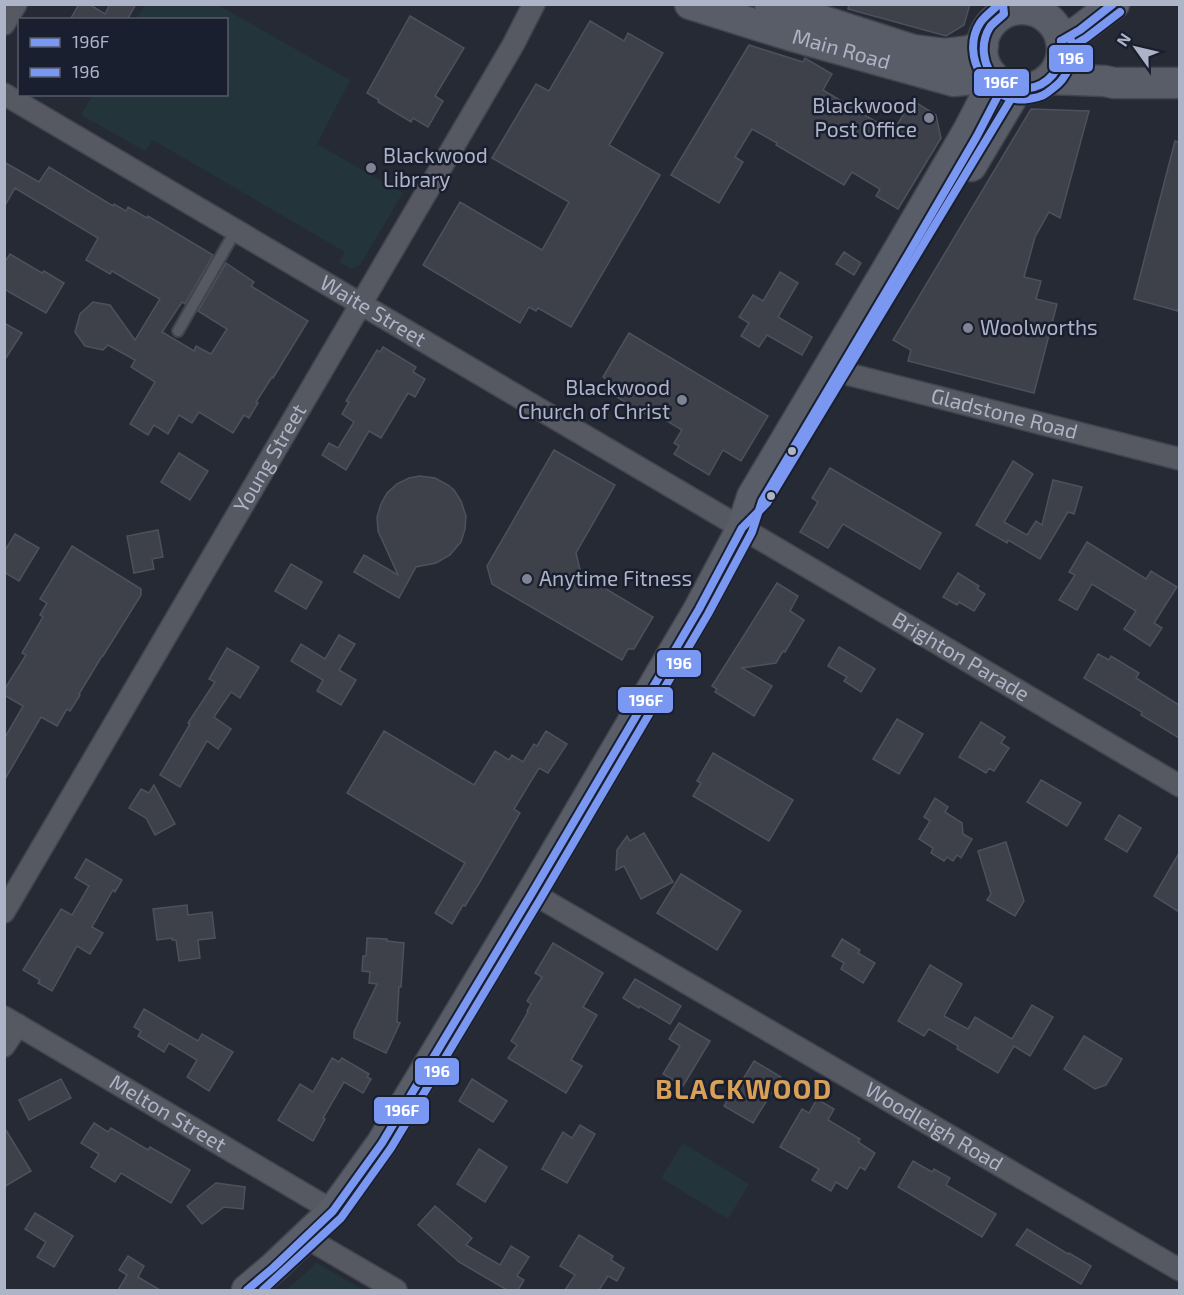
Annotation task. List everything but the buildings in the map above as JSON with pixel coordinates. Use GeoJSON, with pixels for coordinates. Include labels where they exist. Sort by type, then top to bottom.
{"type":"FeatureCollection","features":[{"type":"Feature","properties":{"kind":"main road","name":"Main Road"},"geometry":{"type":"LineString","coordinates":[[690,4],[789,35],[954,81],[1001,80]]}},
{"type":"Feature","properties":{"kind":"main road","name":"Main Road"},"geometry":{"type":"LineString","coordinates":[[770,4],[913,50],[945,54],[969,51],[983,45]]}},
{"type":"Feature","properties":{"kind":"main road"},"geometry":{"type":"LineString","coordinates":[[1062,43],[1114,4]]}},
{"type":"Feature","properties":{"kind":"main road"},"geometry":{"type":"LineString","coordinates":[[1050,8],[1046,17],[1058,32],[1062,43],[1062,54],[1055,72],[1048,79],[1025,89],[1001,80],[984,58],[983,45],[989,28],[1004,9],[1013,11],[1050,8]]}},
{"type":"Feature","properties":{"kind":"main road"},"geometry":{"type":"LineString","coordinates":[[1062,43],[1105,81]]}},
{"type":"Feature","properties":{"kind":"main road"},"geometry":{"type":"LineString","coordinates":[[1048,79],[1114,83],[1179,83]]}},
{"type":"Feature","properties":{"kind":"main road"},"geometry":{"type":"LineString","coordinates":[[836,371],[900,249],[968,131],[1001,80]]}},
{"type":"Feature","properties":{"kind":"main road"},"geometry":{"type":"LineString","coordinates":[[247,1290],[333,1211],[382,1143],[699,609],[742,528],[752,498],[836,371],[1001,80]]}},
{"type":"Feature","properties":{"kind":"main road"},"geometry":{"type":"LineString","coordinates":[[954,81],[968,131]]}},
{"type":"Feature","properties":{"kind":"street"},"geometry":{"type":"LineString","coordinates":[[4,24],[16,4]]}},
{"type":"Feature","properties":{"kind":"street","name":"Young Street"},"geometry":{"type":"LineString","coordinates":[[4,912],[513,45],[534,4]]}},
{"type":"Feature","properties":{"kind":"street","name":"Waite Street"},"geometry":{"type":"LineString","coordinates":[[4,94],[742,528]]}},
{"type":"Feature","properties":{"kind":"street","name":"Gladstone Road"},"geometry":{"type":"LineString","coordinates":[[836,371],[1179,459]]}},
{"type":"Feature","properties":{"kind":"street","name":"Brighton Parade"},"geometry":{"type":"LineString","coordinates":[[742,528],[1179,786]]}},
{"type":"Feature","properties":{"kind":"street","name":"Woodleigh Road"},"geometry":{"type":"LineString","coordinates":[[532,893],[1179,1270]]}},
{"type":"Feature","properties":{"kind":"street"},"geometry":{"type":"LineString","coordinates":[[4,1046],[11,1021]]}},
{"type":"Feature","properties":{"kind":"street","name":"Melton Street"},"geometry":{"type":"LineString","coordinates":[[11,1021],[333,1211]]}},
{"type":"Feature","properties":{"kind":"street"},"geometry":{"type":"LineString","coordinates":[[305,1238],[396,1290]]}},
{"type":"Feature","properties":{"kind":"lane"},"geometry":{"type":"LineString","coordinates":[[178,331],[236,231]]}},
{"type":"Feature","properties":{"kind":"shaded area"},"geometry":{"type":"Polygon","coordinates":[[[145,5],[218,5],[350,80],[317,144],[403,193],[360,265],[351,269],[339,262],[345,252],[153,140],[145,151],[81,115],[92,96],[228,96],[228,18],[137,18],[145,5]]]}},
{"type":"Feature","properties":{"kind":"shaded area"},"geometry":{"type":"Polygon","coordinates":[[[683,1143],[749,1184],[728,1219],[661,1178],[683,1143]]]}},
{"type":"Feature","properties":{"kind":"shaded area"},"geometry":{"type":"Polygon","coordinates":[[[317,1263],[363,1290],[286,1290],[317,1263]]]}},
{"type":"Feature","properties":{"kind":"transit line","name":"196F"},"geometry":{"type":"LineString","coordinates":[[1003,4],[1004,14],[990,27],[984,47],[989,70],[1000,82],[1013,88],[1027,88],[1041,84],[1053,75],[1060,60],[1061,41]]}},
{"type":"Feature","properties":{"kind":"transit line","name":"196F"},"geometry":{"type":"LineString","coordinates":[[1061,41],[1080,30],[1113,4]]}},
{"type":"Feature","properties":{"kind":"transit line","name":"196"},"geometry":{"type":"LineString","coordinates":[[997,6],[980,23],[974,36],[973,50],[982,76],[1001,94],[1014,99],[1028,99],[1038,97],[1052,89],[1063,79],[1069,67],[1072,54],[1071,40]]}},
{"type":"Feature","properties":{"kind":"transit line","name":"196"},"geometry":{"type":"LineString","coordinates":[[1066,50],[1120,12]]}},
{"type":"Feature","properties":{"kind":"transit line","name":"196"},"geometry":{"type":"LineString","coordinates":[[263,1290],[341,1218],[391,1148],[708,614],[752,532],[762,501],[977,136],[1004,84]]}},
{"type":"Feature","properties":{"kind":"transit line","name":"196F"},"geometry":{"type":"LineString","coordinates":[[247,1290],[333,1211],[382,1143],[699,609],[742,528],[767,503],[1017,89]]}},
{"type":"Feature","properties":{"kind":"place","name":"Blackwood Post Office"},"geometry":{"type":"Point","coordinates":[929,118]}},
{"type":"Feature","properties":{"kind":"place","name":"Blackwood Library"},"geometry":{"type":"Point","coordinates":[371,168]}},
{"type":"Feature","properties":{"kind":"place","name":"Woolworths"},"geometry":{"type":"Point","coordinates":[968,328]}},
{"type":"Feature","properties":{"kind":"place","name":"Blackwood Church of Christ"},"geometry":{"type":"Point","coordinates":[682,400]}},
{"type":"Feature","properties":{"kind":"place","name":"Anytime Fitness"},"geometry":{"type":"Point","coordinates":[527,579]}},
{"type":"Feature","properties":{"kind":"district","name":"BLACKWOOD"},"geometry":{"type":"Point","coordinates":[744,1090]}}]}
